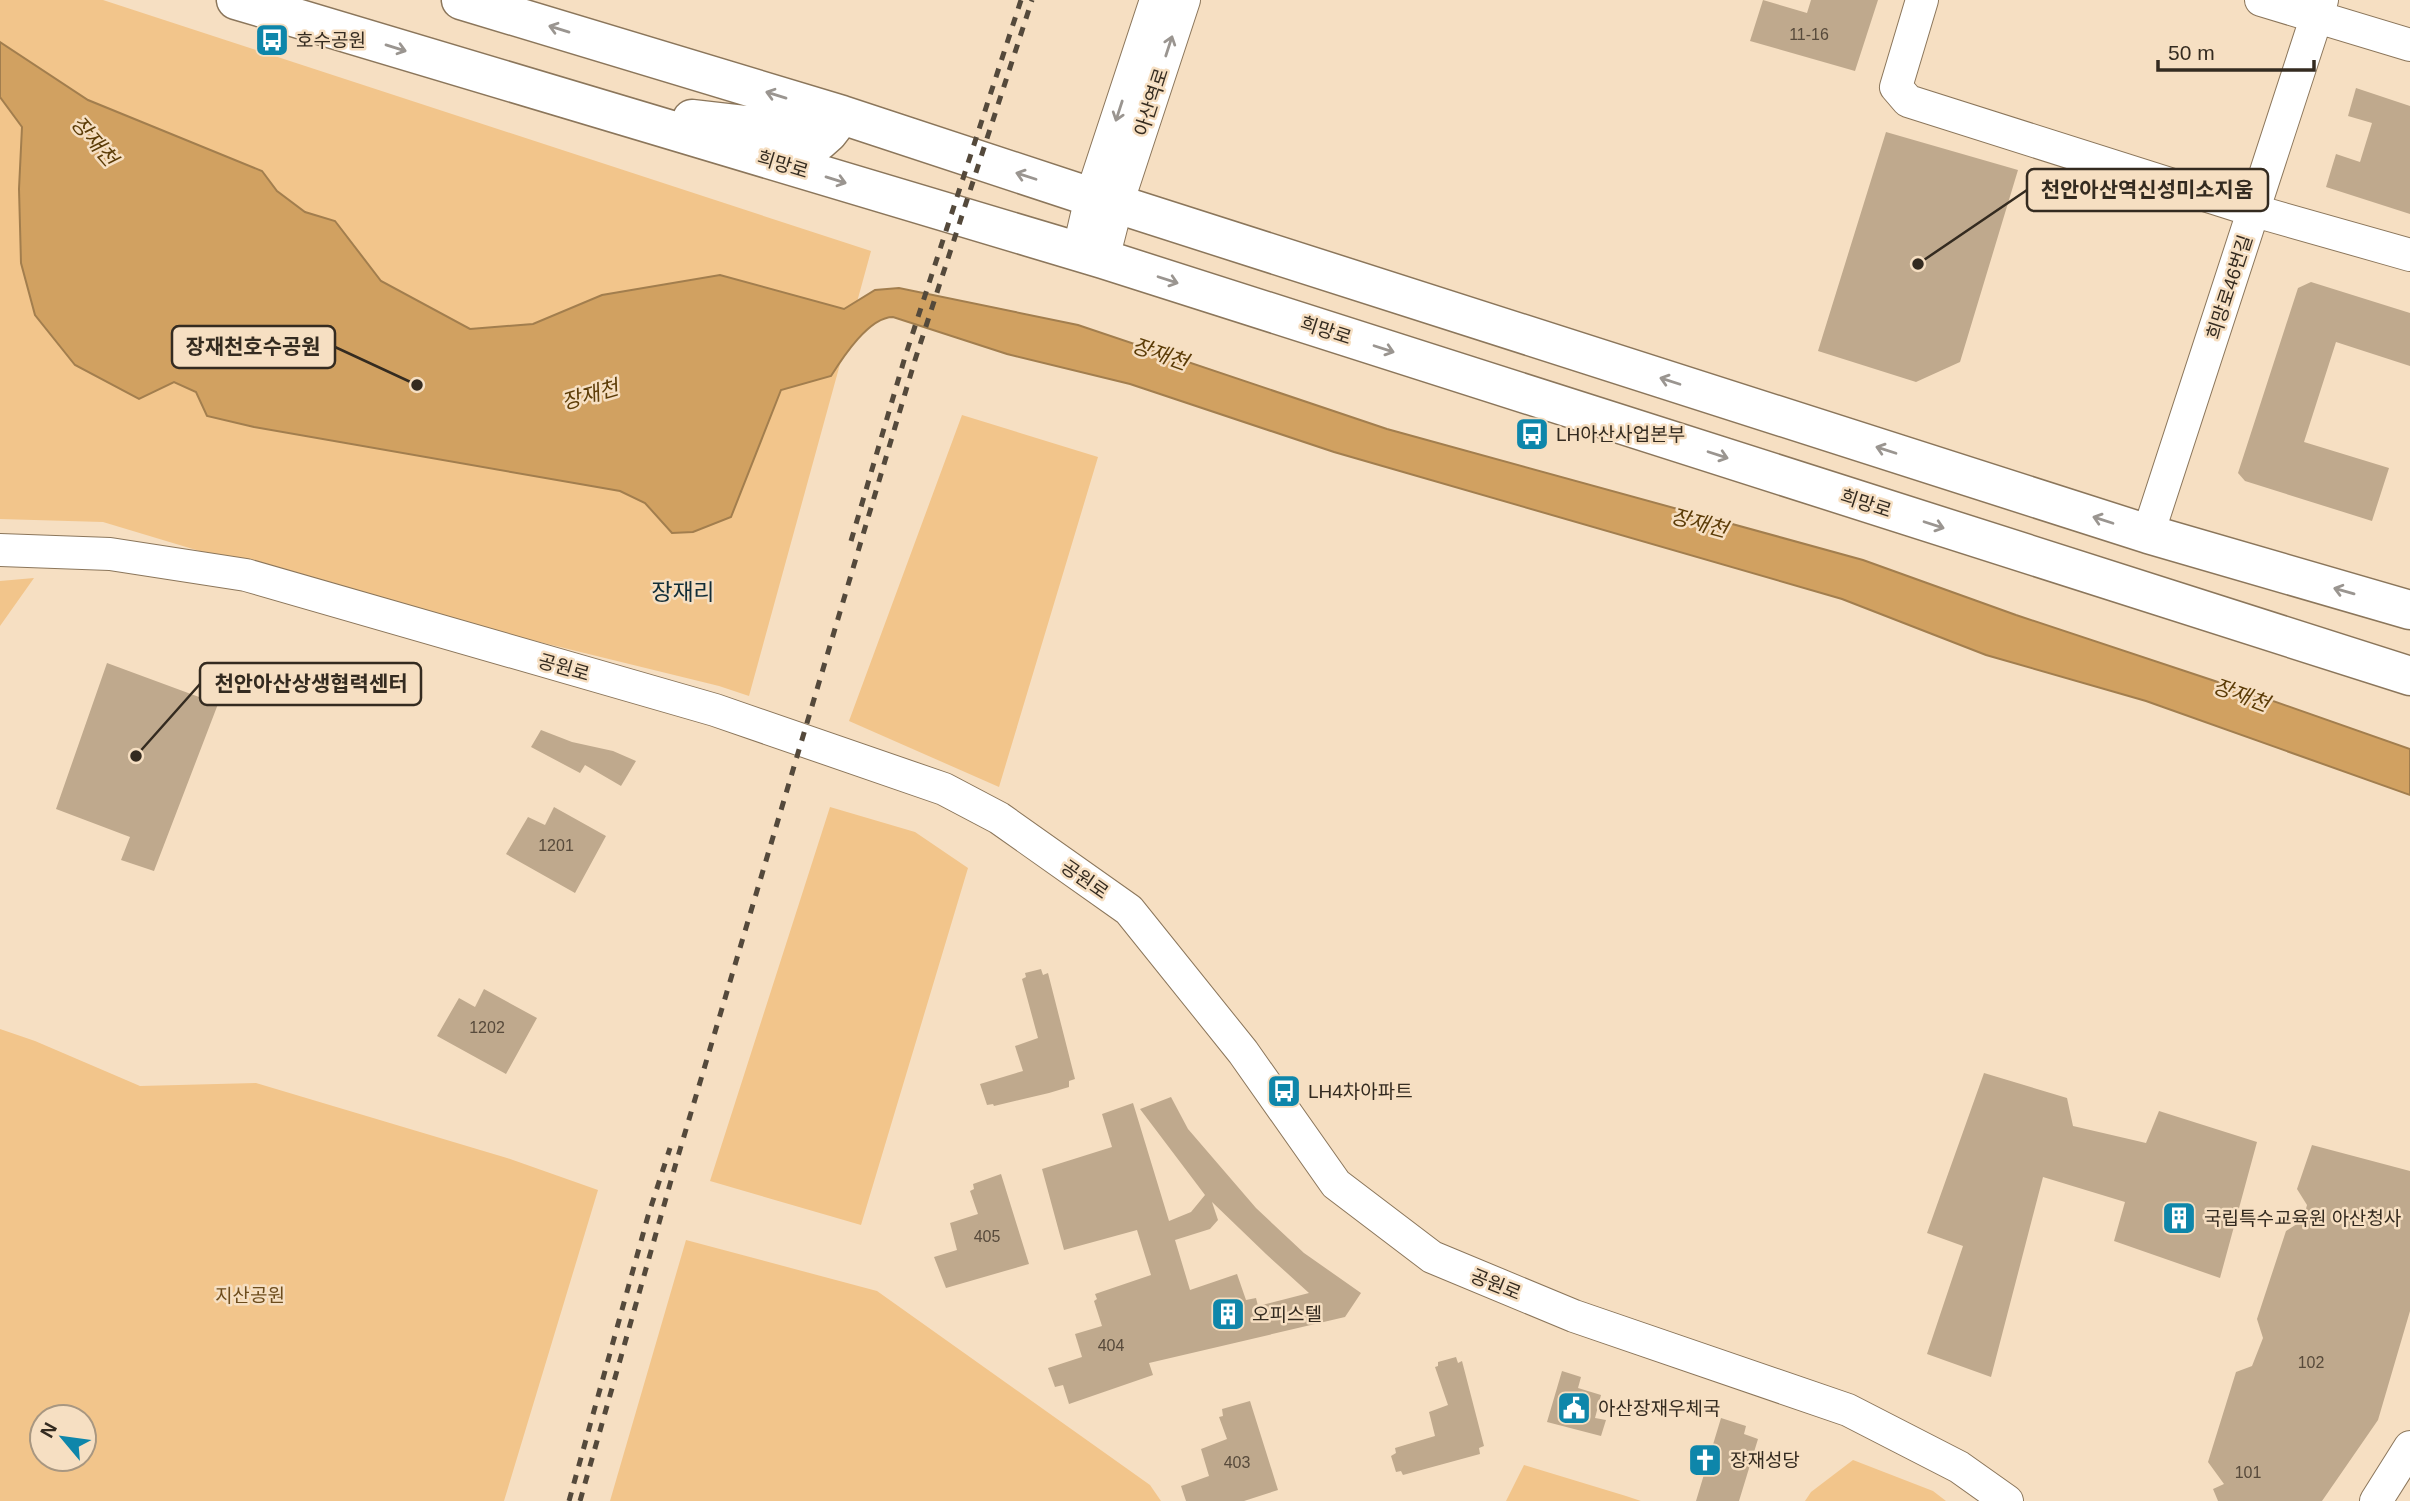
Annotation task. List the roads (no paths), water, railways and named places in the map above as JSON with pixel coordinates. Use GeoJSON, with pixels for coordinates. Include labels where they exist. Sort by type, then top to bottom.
{"type":"FeatureCollection","features":[{"type":"Feature","properties":{"kind":"main road","name":"희망로"},"geometry":{"type":"LineString","coordinates":[[236,0],[1090,256],[2410,676]]}},
{"type":"Feature","properties":{"kind":"main road"},"geometry":{"type":"LineString","coordinates":[[461,0],[842,115],[2148,534],[2410,610]]}},
{"type":"Feature","properties":{"kind":"main road"},"geometry":{"type":"LineString","coordinates":[[630,118],[716,120],[754,125],[820,141],[842,115]]}},
{"type":"Feature","properties":{"kind":"street","name":"아산역로"},"geometry":{"type":"LineString","coordinates":[[1104,200],[1156,0]]}},
{"type":"Feature","properties":{"kind":"street","name":"아산역로"},"geometry":{"type":"LineString","coordinates":[[1104,200],[1184,0]]}},
{"type":"Feature","properties":{"kind":"street"},"geometry":{"type":"LineString","coordinates":[[1922,0],[1896,87],[1908,101],[2255,211],[2410,255]]}},
{"type":"Feature","properties":{"kind":"street"},"geometry":{"type":"LineString","coordinates":[[2261,0],[2319,8],[2410,45]]}},
{"type":"Feature","properties":{"kind":"street","name":"희망로46번길"},"geometry":{"type":"LineString","coordinates":[[2148,534],[2319,8]]}},
{"type":"Feature","properties":{"kind":"street"},"geometry":{"type":"LineString","coordinates":[[1090,256],[1104,200]]}},
{"type":"Feature","properties":{"kind":"street","name":"공원로"},"geometry":{"type":"LineString","coordinates":[[0,550],[110,554],[246,575],[715,710],[944,789],[999,818],[1129,910],[1243,1052],[1336,1184],[1432,1257],[1574,1316],[1848,1410],[1959,1467],[2007,1501]]}},
{"type":"Feature","properties":{"kind":"street"},"geometry":{"type":"LineString","coordinates":[[2376,1501],[2410,1447]]}},
{"type":"Feature","properties":{"kind":"water","name":"장재천"},"geometry":{"type":"Polygon","coordinates":[[[0,42],[88,100],[262,171],[277,191],[305,212],[335,221],[381,281],[470,329],[533,324],[602,295],[720,275],[844,309],[875,290],[899,288],[1078,325],[1387,429],[1863,560],[2410,749],[2410,795],[2146,701],[1986,655],[1842,599],[1334,452],[1130,384],[1007,354],[893,317],[884,319],[866,331],[831,376],[781,390],[731,517],[693,532],[672,533],[645,503],[620,491],[254,427],[207,416],[196,392],[174,382],[139,399],[75,365],[35,315],[21,263],[19,189],[22,127],[0,97],[0,42]]]}},
{"type":"Feature","properties":{"kind":"railway"},"geometry":{"type":"LineString","coordinates":[[851,541],[905,357],[1021,0]]}},
{"type":"Feature","properties":{"kind":"railway"},"geometry":{"type":"LineString","coordinates":[[580,1501],[676,1163],[915,360],[1032,0]]}},
{"type":"Feature","properties":{"kind":"railway"},"geometry":{"type":"LineString","coordinates":[[569,1501],[648,1216],[670,1148]]}},
{"type":"Feature","properties":{"kind":"place","name":"호수공원"},"geometry":{"type":"Point","coordinates":[272,40]}},
{"type":"Feature","properties":{"kind":"place","name":"천안아산역신성미소지움"},"geometry":{"type":"Point","coordinates":[1918,264]}},
{"type":"Feature","properties":{"kind":"place","name":"장재천호수공원"},"geometry":{"type":"Point","coordinates":[417,385]}},
{"type":"Feature","properties":{"kind":"place","name":"LH아산사업본부"},"geometry":{"type":"Point","coordinates":[1532,434]}},
{"type":"Feature","properties":{"kind":"place","name":"천안아산상생협력센터"},"geometry":{"type":"Point","coordinates":[136,756]}},
{"type":"Feature","properties":{"kind":"place","name":"LH4차아파트"},"geometry":{"type":"Point","coordinates":[1284,1091]}},
{"type":"Feature","properties":{"kind":"place","name":"국립특수교육원 아산청사"},"geometry":{"type":"Point","coordinates":[2179,1218]}},
{"type":"Feature","properties":{"kind":"place","name":"오피스텔"},"geometry":{"type":"Point","coordinates":[1228,1314]}},
{"type":"Feature","properties":{"kind":"place","name":"아산장재우체국"},"geometry":{"type":"Point","coordinates":[1574,1408]}},
{"type":"Feature","properties":{"kind":"place","name":"장재성당"},"geometry":{"type":"Point","coordinates":[1705,1460]}},
{"type":"Feature","properties":{"kind":"district","name":"장재리"},"geometry":{"type":"Point","coordinates":[683,592]}},
{"type":"Feature","properties":{"kind":"park label","name":"지산공원"},"geometry":{"type":"Point","coordinates":[250,1295]}}]}
